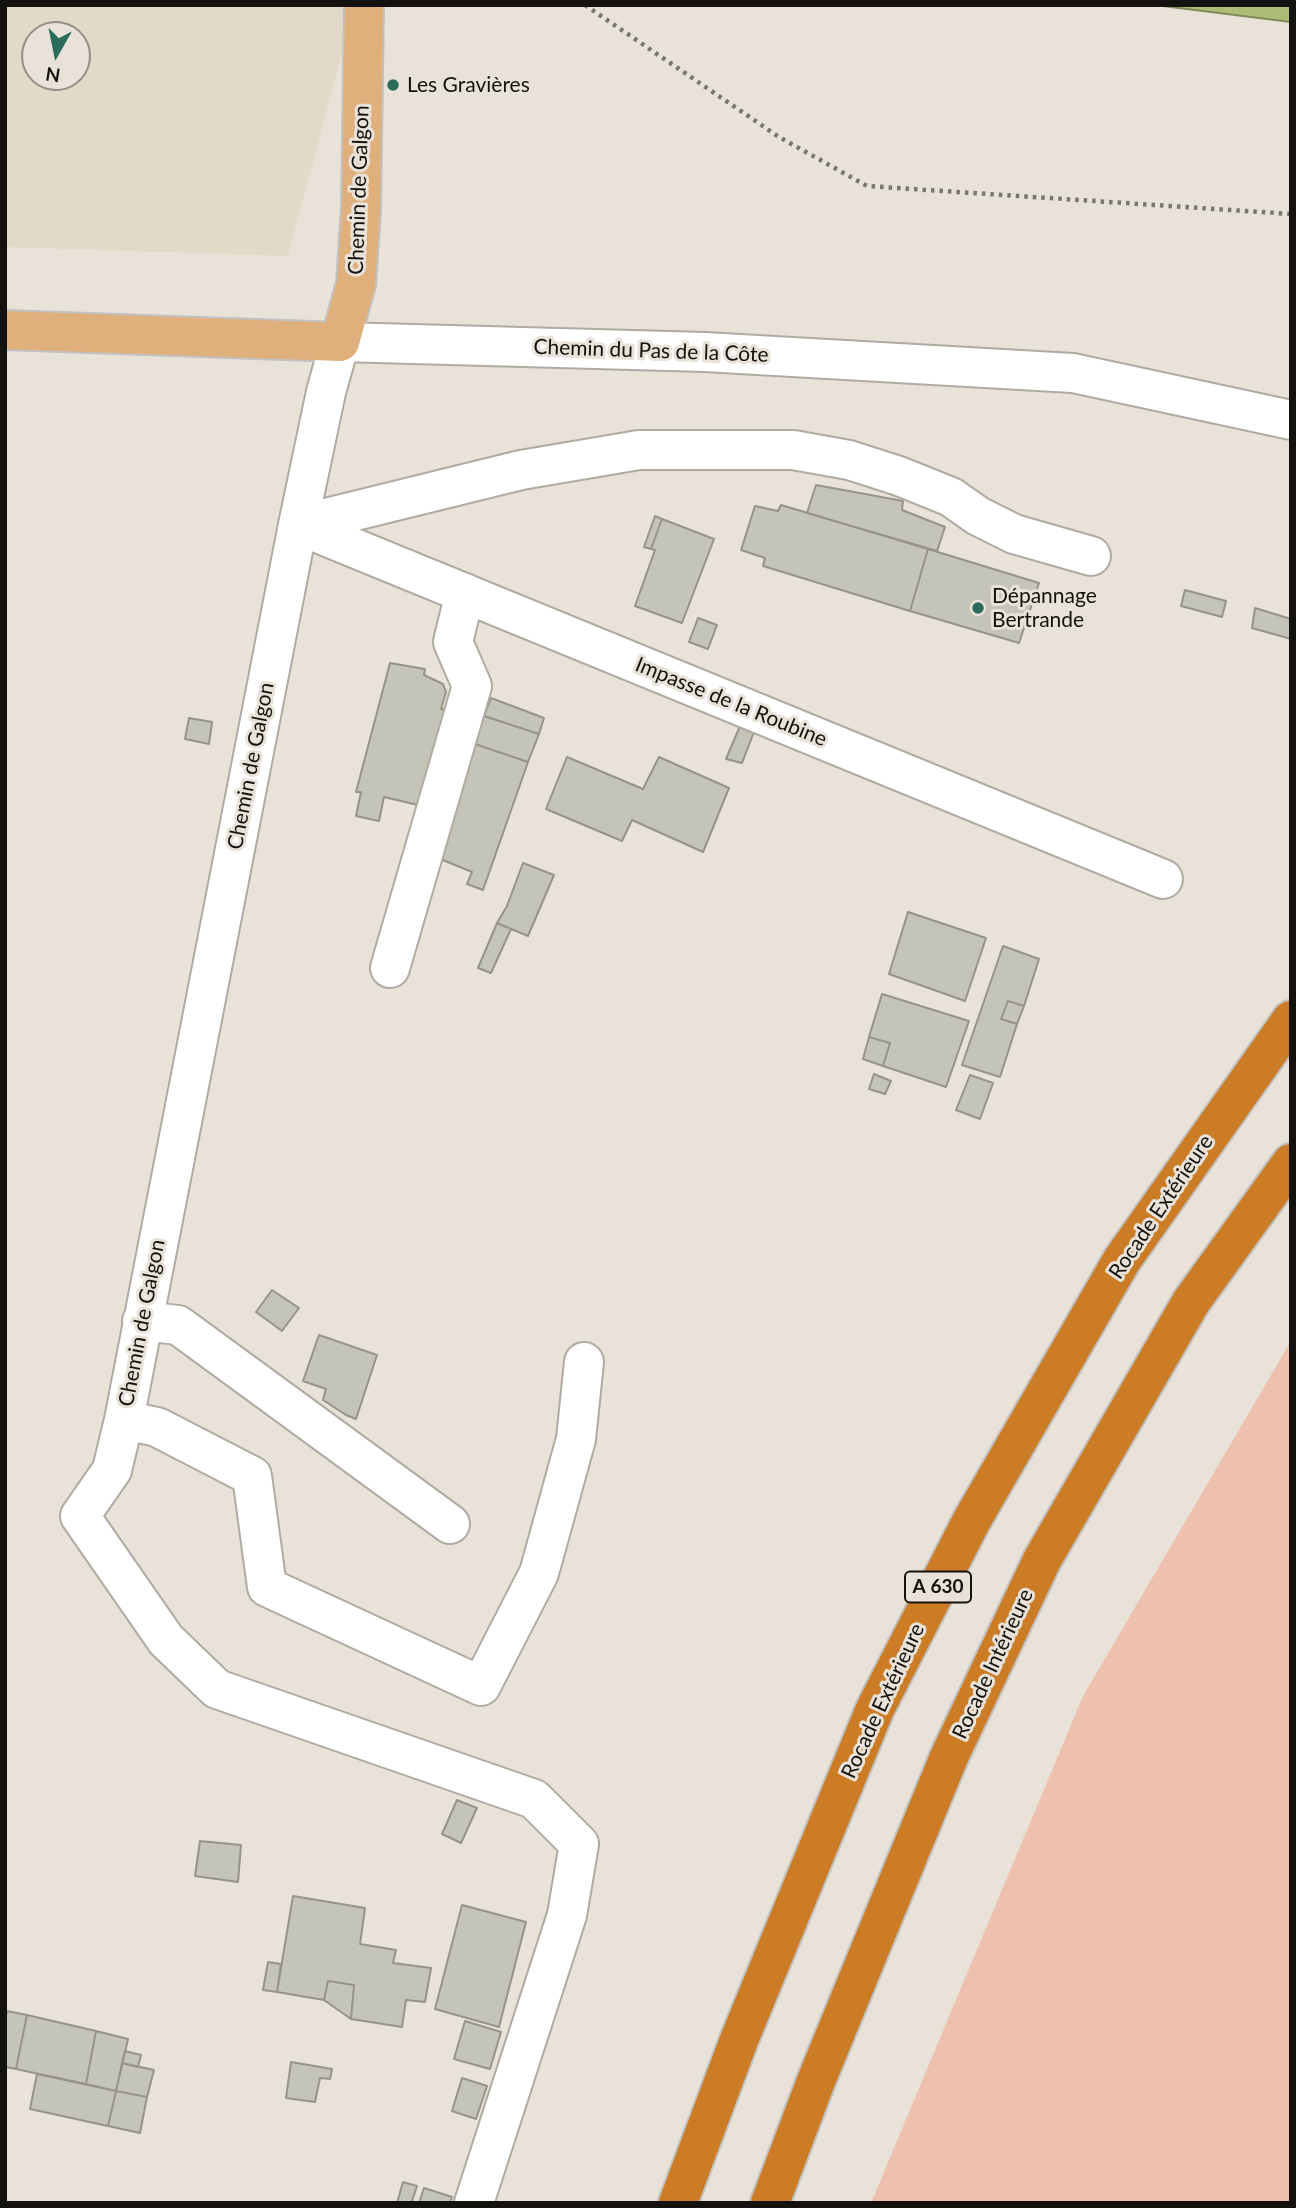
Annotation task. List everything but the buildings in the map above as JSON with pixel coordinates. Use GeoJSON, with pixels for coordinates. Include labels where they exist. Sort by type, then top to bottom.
{"type":"FeatureCollection","features":[{"type":"Feature","properties":{"kind":"highway","name":"Rocade Extérieure"},"geometry":{"type":"LineString","coordinates":[[678,2203],[739,2040],[875,1709],[966,1531],[1122,1260],[1291,1020]]}},
{"type":"Feature","properties":{"kind":"highway","name":"Rocade Intérieure"},"geometry":{"type":"LineString","coordinates":[[771,2203],[816,2081],[944,1770],[1042,1560],[1191,1303],[1291,1163]]}},
{"type":"Feature","properties":{"kind":"main road","name":"Chemin de Galgon"},"geometry":{"type":"LineString","coordinates":[[340,342],[356,284],[359,247],[364,5]]}},
{"type":"Feature","properties":{"kind":"main road","name":"Chemin du Pas de la Côte"},"geometry":{"type":"LineString","coordinates":[[5,330],[340,342]]}},
{"type":"Feature","properties":{"kind":"street","name":"Chemin du Pas de la Côte"},"geometry":{"type":"LineString","coordinates":[[340,342],[705,352],[1073,373],[1291,420]]}},
{"type":"Feature","properties":{"kind":"street","name":"Chemin de Galgon"},"geometry":{"type":"LineString","coordinates":[[340,342],[326,393],[298,525],[124,1420],[112,1469],[80,1516],[166,1640],[217,1689],[534,1798],[579,1844],[567,1915],[474,2203]]}},
{"type":"Feature","properties":{"kind":"street"},"geometry":{"type":"LineString","coordinates":[[298,525],[521,470],[639,450],[793,450],[849,460],[899,475],[951,497],[978,516],[1014,534],[1091,556]]}},
{"type":"Feature","properties":{"kind":"street","name":"Impasse de la Roubine"},"geometry":{"type":"LineString","coordinates":[[298,525],[1163,879]]}},
{"type":"Feature","properties":{"kind":"street"},"geometry":{"type":"LineString","coordinates":[[390,968],[472,686],[453,642],[465,593]]}},
{"type":"Feature","properties":{"kind":"street"},"geometry":{"type":"LineString","coordinates":[[142,1321],[178,1325],[450,1524]]}},
{"type":"Feature","properties":{"kind":"street"},"geometry":{"type":"LineString","coordinates":[[124,1420],[157,1427],[252,1476],[267,1587],[481,1686],[538,1573],[576,1439],[584,1362]]}},
{"type":"Feature","properties":{"kind":"path"},"geometry":{"type":"LineString","coordinates":[[585,5],[779,137],[867,186],[1291,215]]}},
{"type":"Feature","properties":{"kind":"shaded area"},"geometry":{"type":"Polygon","coordinates":[[[5,5],[345,5],[344,46],[288,256],[5,247],[5,5]]]}},
{"type":"Feature","properties":{"kind":"shaded area"},"geometry":{"type":"Polygon","coordinates":[[[1155,5],[1291,5],[1291,22],[1155,5]]]}},
{"type":"Feature","properties":{"kind":"shaded area"},"geometry":{"type":"Polygon","coordinates":[[[1291,1341],[1291,2203],[871,2203],[1083,1696],[1291,1341]]]}},
{"type":"Feature","properties":{"kind":"place","name":"Les Gravières"},"geometry":{"type":"Point","coordinates":[393,85]}},
{"type":"Feature","properties":{"kind":"place","name":"Dépannage Bertrande"},"geometry":{"type":"Point","coordinates":[978,608]}}]}
